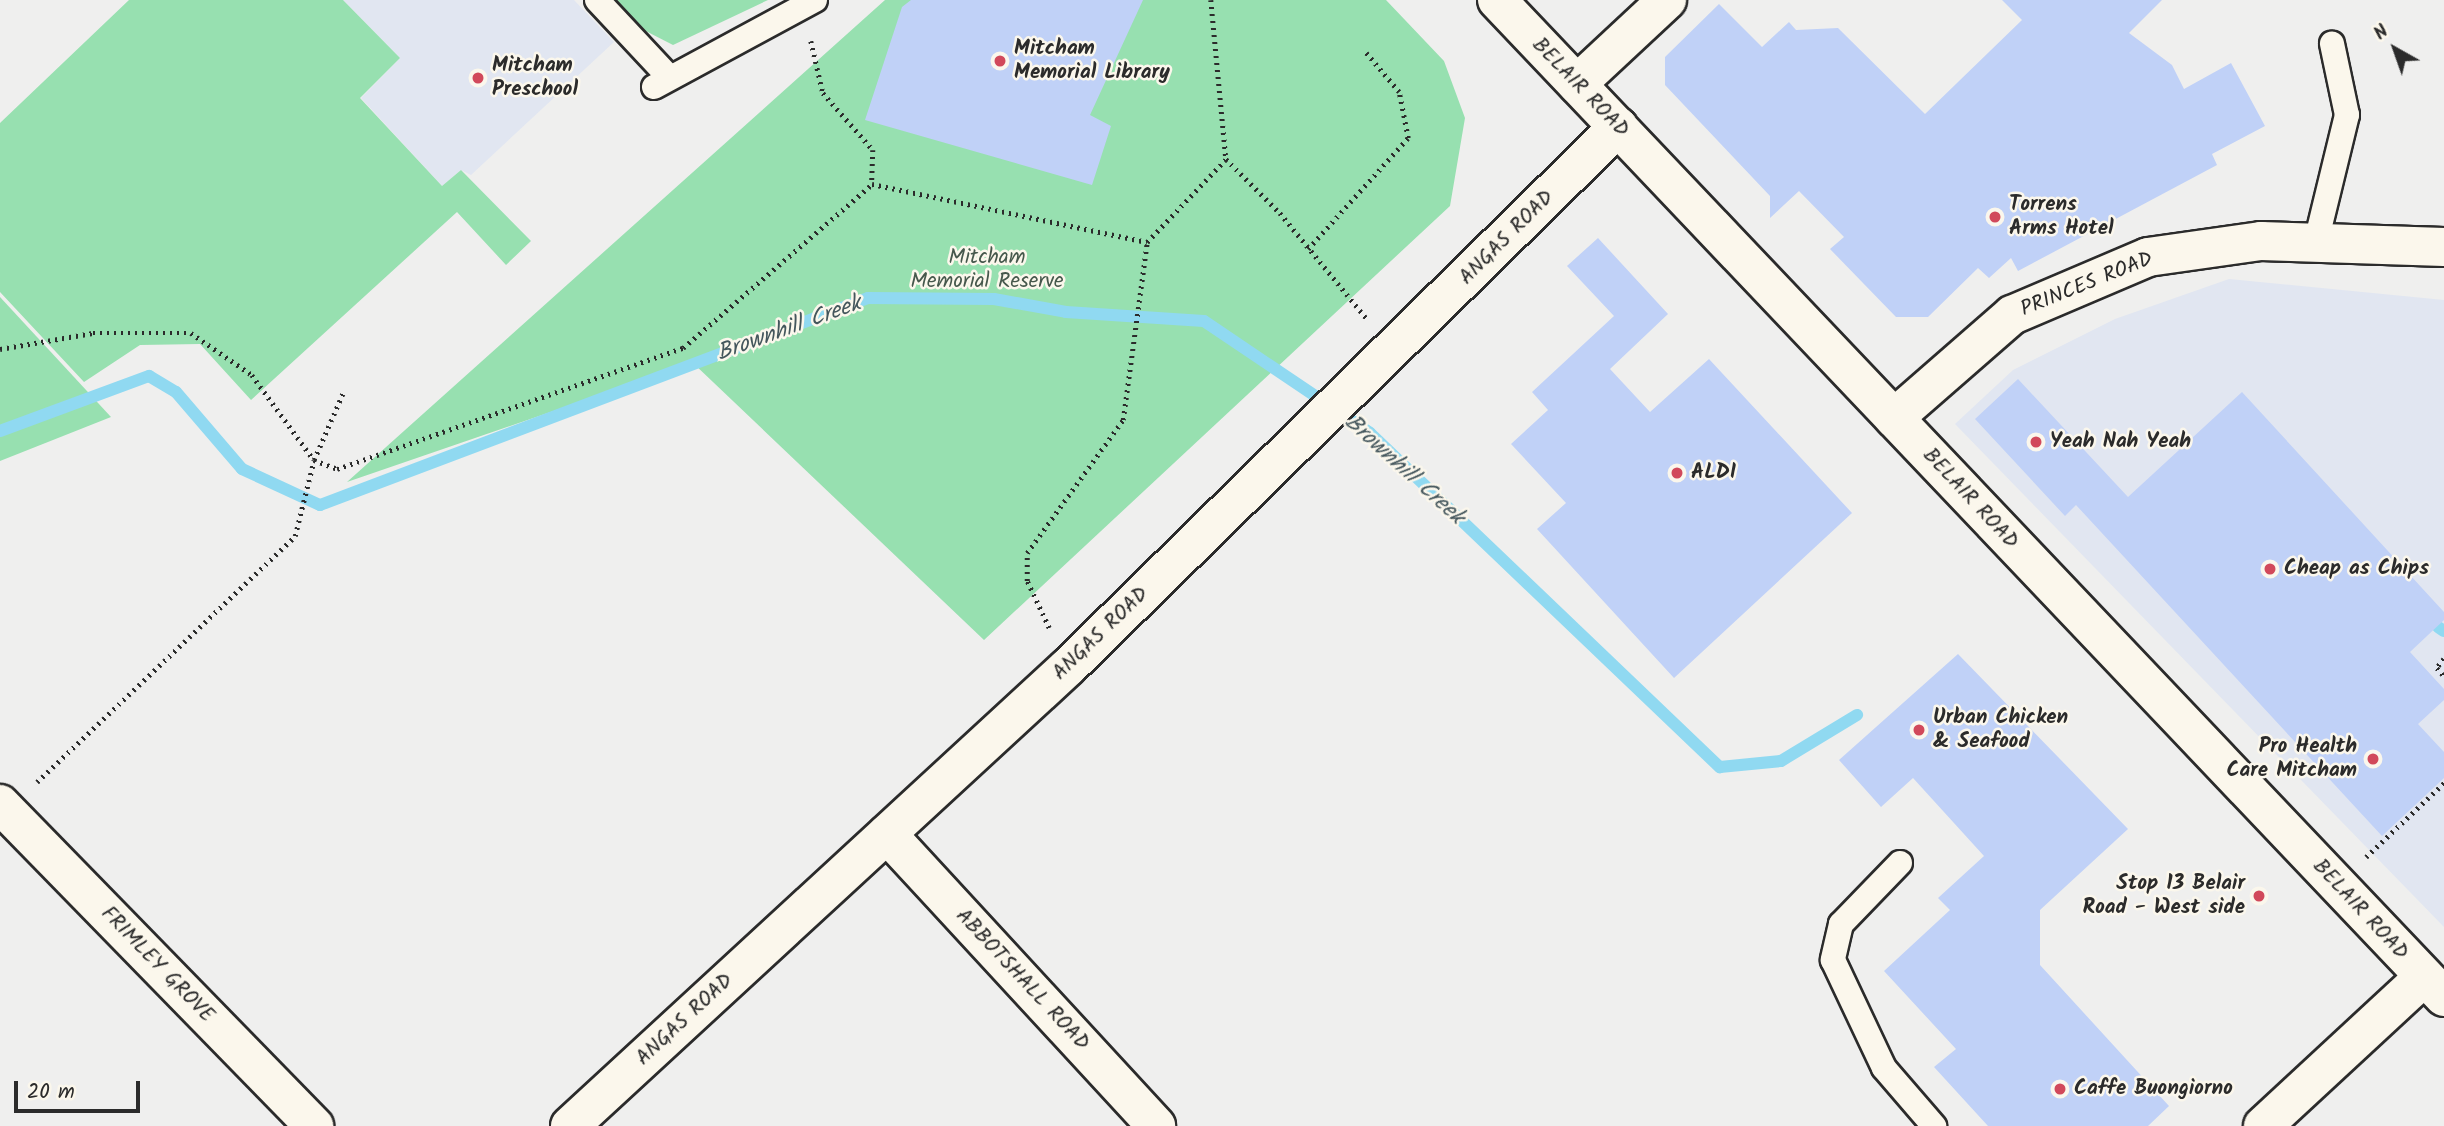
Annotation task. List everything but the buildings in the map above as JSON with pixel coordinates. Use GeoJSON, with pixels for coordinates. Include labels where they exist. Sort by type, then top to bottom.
{"type":"FeatureCollection","features":[{"type":"Feature","properties":{"kind":"street","name":"BELAIR ROAD"},"geometry":{"type":"LineString","coordinates":[[1497,0],[2434,987]]}},
{"type":"Feature","properties":{"kind":"street"},"geometry":{"type":"LineString","coordinates":[[1577,84],[1656,11]]}},
{"type":"Feature","properties":{"kind":"street","name":"ANGAS ROAD"},"geometry":{"type":"LineString","coordinates":[[570,1126],[1068,667],[1386,359],[1618,127]]}},
{"type":"Feature","properties":{"kind":"street","name":"PRINCES ROAD"},"geometry":{"type":"LineString","coordinates":[[1894,418],[2012,315],[2148,257],[2261,241],[2444,247]]}},
{"type":"Feature","properties":{"kind":"street","name":"FRIMLEY GROVE"},"geometry":{"type":"LineString","coordinates":[[3,807],[314,1126]]}},
{"type":"Feature","properties":{"kind":"street","name":"ABBOTSHALL ROAD"},"geometry":{"type":"LineString","coordinates":[[887,834],[1156,1126]]}},
{"type":"Feature","properties":{"kind":"street"},"geometry":{"type":"LineString","coordinates":[[2263,1126],[2434,987]]}},
{"type":"Feature","properties":{"kind":"lane"},"geometry":{"type":"LineString","coordinates":[[597,0],[661,82],[809,3]]}},
{"type":"Feature","properties":{"kind":"lane"},"geometry":{"type":"LineString","coordinates":[[2316,242],[2347,115],[2332,44]]}},
{"type":"Feature","properties":{"kind":"lane"},"geometry":{"type":"LineString","coordinates":[[1900,863],[1842,924],[1833,960],[1884,1068],[1934,1126]]}},
{"type":"Feature","properties":{"kind":"path"},"geometry":{"type":"LineString","coordinates":[[1211,0],[1226,159],[1308,249],[1386,359]]}},
{"type":"Feature","properties":{"kind":"path"},"geometry":{"type":"LineString","coordinates":[[0,349],[93,333],[191,332],[252,375],[314,460],[337,469],[683,348],[872,184],[873,150],[823,93],[809,3]]}},
{"type":"Feature","properties":{"kind":"path"},"geometry":{"type":"LineString","coordinates":[[1308,249],[1408,138],[1399,92],[1366,53]]}},
{"type":"Feature","properties":{"kind":"path"},"geometry":{"type":"LineString","coordinates":[[1068,667],[1027,581],[1027,553],[1123,420],[1130,383],[1146,242],[1226,159]]}},
{"type":"Feature","properties":{"kind":"path"},"geometry":{"type":"LineString","coordinates":[[872,184],[1146,242]]}},
{"type":"Feature","properties":{"kind":"path"},"geometry":{"type":"LineString","coordinates":[[3,807],[295,536],[314,460],[342,393]]}},
{"type":"Feature","properties":{"kind":"path"},"geometry":{"type":"LineString","coordinates":[[2444,659],[2437,668],[2444,676]]}},
{"type":"Feature","properties":{"kind":"path"},"geometry":{"type":"LineString","coordinates":[[2337,885],[2444,783]]}},
{"type":"Feature","properties":{"kind":"shaded area","name":"Mitcham Preschool"},"geometry":{"type":"Polygon","coordinates":[[[343,0],[574,0],[614,42],[471,175],[461,170],[442,186],[361,98],[400,58],[343,0]]]}},
{"type":"Feature","properties":{"kind":"shaded area"},"geometry":{"type":"Polygon","coordinates":[[[2229,279],[2444,300],[2444,927],[1955,424],[2013,370],[2115,319],[2229,279]]]}},
{"type":"Feature","properties":{"kind":"green space"},"geometry":{"type":"Polygon","coordinates":[[[129,0],[343,0],[400,58],[360,98],[442,186],[461,170],[531,241],[506,265],[457,212],[251,400],[200,344],[140,345],[84,382],[0,292],[0,123],[129,0]]]}},
{"type":"Feature","properties":{"kind":"green space"},"geometry":{"type":"Polygon","coordinates":[[[611,0],[768,0],[673,45],[634,25],[611,0]]]}},
{"type":"Feature","properties":{"kind":"green space","name":"Mitcham Memorial Reserve"},"geometry":{"type":"Polygon","coordinates":[[[885,0],[1386,0],[1444,61],[1465,118],[1450,206],[984,640],[693,363],[347,482],[885,0]]]}},
{"type":"Feature","properties":{"kind":"green space"},"geometry":{"type":"Polygon","coordinates":[[[0,297],[111,417],[0,461],[0,297]]]}},
{"type":"Feature","properties":{"kind":"waterway","name":"Brownhill Creek"},"geometry":{"type":"LineString","coordinates":[[0,431],[149,376],[176,392],[242,469],[320,505],[868,298],[994,299],[1066,312],[1204,321],[1370,433],[1720,767],[1781,761],[1857,715]]}},
{"type":"Feature","properties":{"kind":"waterway","name":"Brownhill Creek"},"geometry":{"type":"LineString","coordinates":[[2438,627],[2444,631]]}},
{"type":"Feature","properties":{"kind":"place","name":"Mitcham Memorial Library"},"geometry":{"type":"Point","coordinates":[1000,61]}},
{"type":"Feature","properties":{"kind":"place","name":"Mitcham Preschool"},"geometry":{"type":"Point","coordinates":[478,78]}},
{"type":"Feature","properties":{"kind":"place","name":"Torrens Arms Hotel"},"geometry":{"type":"Point","coordinates":[1995,217]}},
{"type":"Feature","properties":{"kind":"place","name":"Yeah Nah Yeah"},"geometry":{"type":"Point","coordinates":[2036,442]}},
{"type":"Feature","properties":{"kind":"place","name":"ALDI"},"geometry":{"type":"Point","coordinates":[1677,473]}},
{"type":"Feature","properties":{"kind":"place","name":"Cheap as Chips"},"geometry":{"type":"Point","coordinates":[2270,569]}},
{"type":"Feature","properties":{"kind":"place","name":"Urban Chicken & Seafood"},"geometry":{"type":"Point","coordinates":[1919,730]}},
{"type":"Feature","properties":{"kind":"place","name":"Pro Health Care Mitcham"},"geometry":{"type":"Point","coordinates":[2373,759]}},
{"type":"Feature","properties":{"kind":"place","name":"Stop 13 Belair Road - West side"},"geometry":{"type":"Point","coordinates":[2259,896]}},
{"type":"Feature","properties":{"kind":"place","name":"Caffe Buongiorno"},"geometry":{"type":"Point","coordinates":[2060,1089]}}]}
